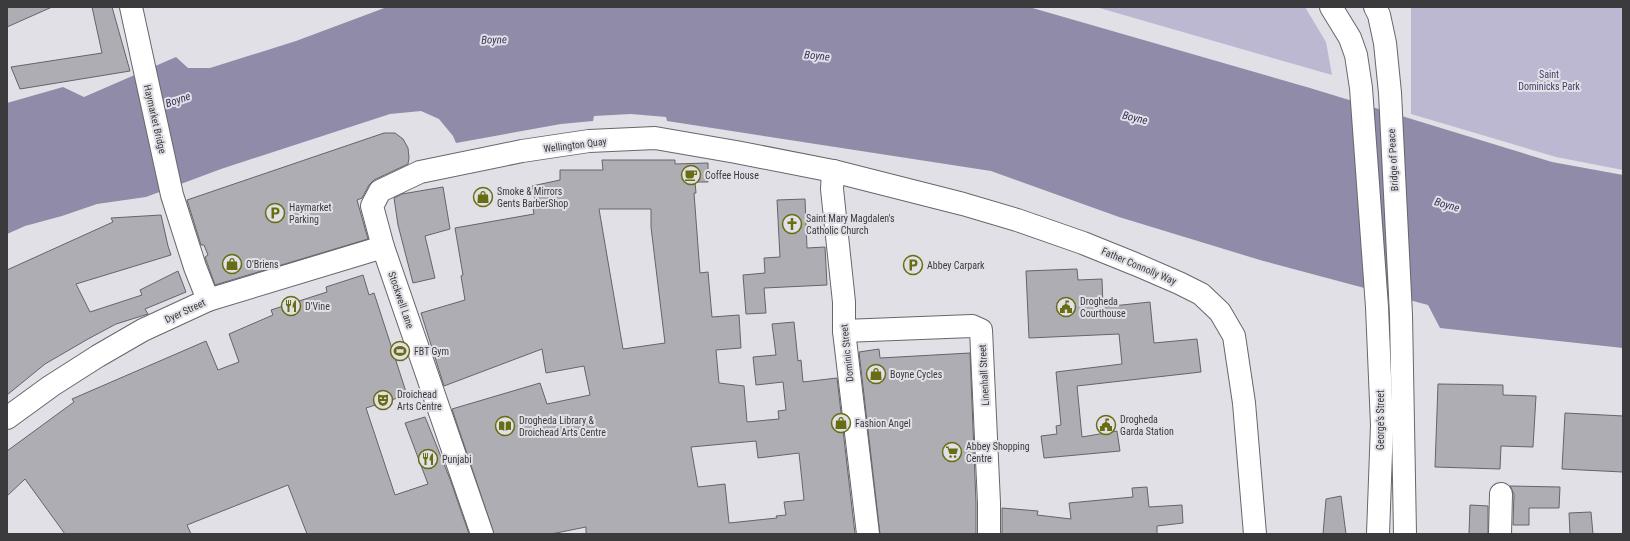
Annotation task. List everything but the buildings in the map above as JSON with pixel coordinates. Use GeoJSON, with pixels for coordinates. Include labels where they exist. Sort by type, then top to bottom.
{"type":"FeatureCollection","features":[{"type":"Feature","properties":{"kind":"street","name":"Haymarket Bridge"},"geometry":{"type":"LineString","coordinates":[[131,7],[171,188],[195,267],[208,300]]}},
{"type":"Feature","properties":{"kind":"street","name":"George's Street"},"geometry":{"type":"LineString","coordinates":[[1331,7],[1350,38],[1356,55],[1361,88],[1377,307],[1382,425],[1378,534]]}},
{"type":"Feature","properties":{"kind":"street","name":"Bridge of Peace"},"geometry":{"type":"LineString","coordinates":[[1375,7],[1379,15],[1385,43],[1390,93],[1401,315],[1404,534]]}},
{"type":"Feature","properties":{"kind":"street","name":"Wellington Quay"},"geometry":{"type":"LineString","coordinates":[[383,247],[372,206],[380,191],[420,172],[522,151],[589,141],[655,138],[832,171]]}},
{"type":"Feature","properties":{"kind":"street","name":"Dominic Street"},"geometry":{"type":"LineString","coordinates":[[832,171],[832,189],[844,302],[844,331],[868,534]]}},
{"type":"Feature","properties":{"kind":"street","name":"Father Connolly Way"},"geometry":{"type":"LineString","coordinates":[[832,171],[962,204],[1017,220],[1135,264],[1200,294],[1220,312],[1234,336],[1244,403],[1255,534]]}},
{"type":"Feature","properties":{"kind":"street","name":"Dyer Street"},"geometry":{"type":"LineString","coordinates":[[7,418],[51,386],[98,356],[143,330],[208,300],[383,247]]}},
{"type":"Feature","properties":{"kind":"street","name":"Stockwell Lane"},"geometry":{"type":"LineString","coordinates":[[383,247],[482,534]]}},
{"type":"Feature","properties":{"kind":"street","name":"Linenhall Street"},"geometry":{"type":"LineString","coordinates":[[844,331],[972,326],[981,330],[989,503],[989,534]]}},
{"type":"Feature","properties":{"kind":"street"},"geometry":{"type":"LineString","coordinates":[[1500,534],[1501,494]]}},
{"type":"Feature","properties":{"kind":"green space"},"geometry":{"type":"Polygon","coordinates":[[[1096,7],[1305,7],[1326,42],[1332,75],[1096,7]]]}},
{"type":"Feature","properties":{"kind":"green space","name":"Saint Dominicks Park"},"geometry":{"type":"Polygon","coordinates":[[[1411,7],[1623,7],[1623,170],[1556,157],[1411,114],[1411,7]]]}},
{"type":"Feature","properties":{"kind":"water","name":"Boyne"},"geometry":{"type":"Polygon","coordinates":[[[387,7],[1029,7],[1310,88],[1552,162],[1623,175],[1623,348],[1440,328],[1428,305],[1260,260],[1119,217],[991,171],[667,121],[666,117],[631,114],[594,116],[593,121],[561,124],[456,143],[453,136],[439,119],[421,111],[390,114],[221,169],[146,197],[97,204],[62,216],[25,226],[7,234],[7,103],[63,87],[84,97],[176,57],[188,68],[210,68],[296,41],[387,7]]]}},
{"type":"Feature","properties":{"kind":"place","name":"Coffee House"},"geometry":{"type":"Point","coordinates":[691,175]}},
{"type":"Feature","properties":{"kind":"place","name":"Smoke & Mirrors Gents BarberShop"},"geometry":{"type":"Point","coordinates":[483,197]}},
{"type":"Feature","properties":{"kind":"place","name":"Haymarket Parking"},"geometry":{"type":"Point","coordinates":[275,213]}},
{"type":"Feature","properties":{"kind":"place","name":"Saint Mary Magdalen's Catholic Church"},"geometry":{"type":"Point","coordinates":[792,224]}},
{"type":"Feature","properties":{"kind":"place","name":"O'Briens"},"geometry":{"type":"Point","coordinates":[232,264]}},
{"type":"Feature","properties":{"kind":"place","name":"Abbey Carpark"},"geometry":{"type":"Point","coordinates":[913,265]}},
{"type":"Feature","properties":{"kind":"place","name":"D'Vine"},"geometry":{"type":"Point","coordinates":[291,306]}},
{"type":"Feature","properties":{"kind":"place","name":"Drogheda Courthouse"},"geometry":{"type":"Point","coordinates":[1066,307]}},
{"type":"Feature","properties":{"kind":"place","name":"FBT Gym"},"geometry":{"type":"Point","coordinates":[400,351]}},
{"type":"Feature","properties":{"kind":"place","name":"Boyne Cycles"},"geometry":{"type":"Point","coordinates":[876,374]}},
{"type":"Feature","properties":{"kind":"place","name":"Droichead Arts Centre"},"geometry":{"type":"Point","coordinates":[383,400]}},
{"type":"Feature","properties":{"kind":"place","name":"Fashion Angel"},"geometry":{"type":"Point","coordinates":[841,423]}},
{"type":"Feature","properties":{"kind":"place","name":"Drogheda Garda Station"},"geometry":{"type":"Point","coordinates":[1106,425]}},
{"type":"Feature","properties":{"kind":"place","name":"Drogheda Library & Droichead Arts Centre"},"geometry":{"type":"Point","coordinates":[505,426]}},
{"type":"Feature","properties":{"kind":"place","name":"Abbey Shopping Centre"},"geometry":{"type":"Point","coordinates":[952,452]}},
{"type":"Feature","properties":{"kind":"place","name":"Punjabi"},"geometry":{"type":"Point","coordinates":[428,459]}}]}
